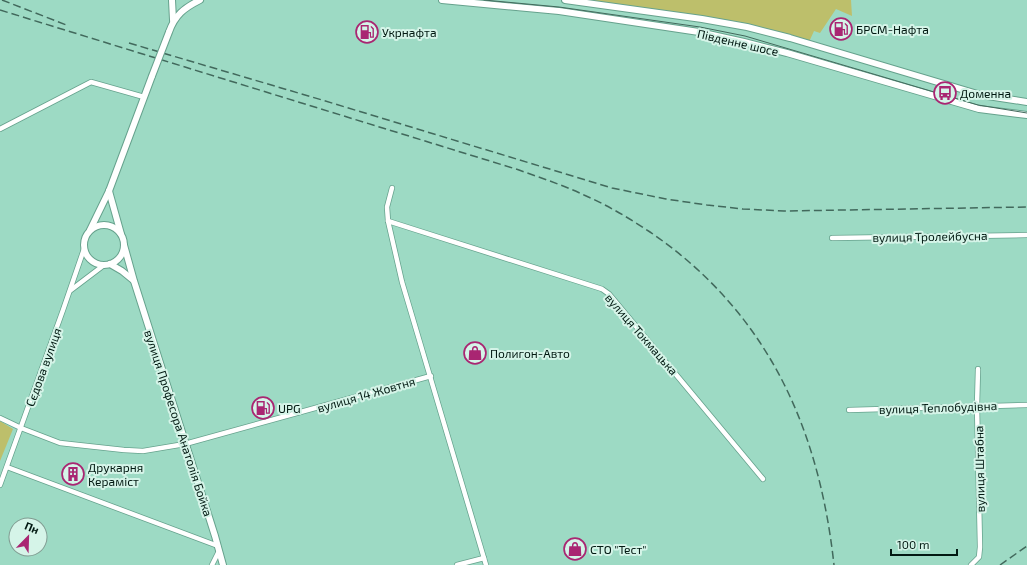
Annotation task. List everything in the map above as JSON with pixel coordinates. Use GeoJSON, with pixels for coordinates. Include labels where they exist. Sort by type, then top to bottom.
{"type":"FeatureCollection","features":[{"type":"Feature","properties":{"kind":"main road"},"geometry":{"type":"LineString","coordinates":[[90,230],[109,191],[169,32],[173,20],[172,0]]}},
{"type":"Feature","properties":{"kind":"main road"},"geometry":{"type":"LineString","coordinates":[[173,20],[190,5],[200,0]]}},
{"type":"Feature","properties":{"kind":"main road","name":"Південне шосе"},"geometry":{"type":"LineString","coordinates":[[442,0],[559,11],[699,32],[787,53],[978,108],[1027,115]]}},
{"type":"Feature","properties":{"kind":"main road","name":"Південне шосе"},"geometry":{"type":"LineString","coordinates":[[565,0],[702,18],[747,27],[790,38],[981,95],[1027,102]]}},
{"type":"Feature","properties":{"kind":"main road"},"geometry":{"type":"LineString","coordinates":[[107,265],[116,261],[120,257],[123,242],[109,191]]}},
{"type":"Feature","properties":{"kind":"main road"},"geometry":{"type":"LineString","coordinates":[[123,242],[115,228],[102,225],[95,226],[85,236],[84,249],[86,256],[91,261],[122,271],[134,281]]}},
{"type":"Feature","properties":{"kind":"main road","name":"вулиця Професора Анатолія Бойка"},"geometry":{"type":"LineString","coordinates":[[123,242],[223,565]]}},
{"type":"Feature","properties":{"kind":"street"},"geometry":{"type":"LineString","coordinates":[[0,129],[91,82],[144,97]]}},
{"type":"Feature","properties":{"kind":"street"},"geometry":{"type":"LineString","coordinates":[[392,188],[387,207],[388,220],[402,282],[486,565]]}},
{"type":"Feature","properties":{"kind":"street","name":"вулиця Токмацька"},"geometry":{"type":"LineString","coordinates":[[388,220],[602,289],[610,294],[763,479]]}},
{"type":"Feature","properties":{"kind":"street","name":"вулиця Тролейбусна"},"geometry":{"type":"LineString","coordinates":[[832,238],[1027,235]]}},
{"type":"Feature","properties":{"kind":"street","name":"Сєдова вулиця"},"geometry":{"type":"LineString","coordinates":[[0,485],[71,290],[84,249]]}},
{"type":"Feature","properties":{"kind":"street"},"geometry":{"type":"LineString","coordinates":[[71,290],[107,265]]}},
{"type":"Feature","properties":{"kind":"street","name":"вулиця Штабна"},"geometry":{"type":"LineString","coordinates":[[971,565],[979,557],[980,547],[977,406],[978,369]]}},
{"type":"Feature","properties":{"kind":"street","name":"вулиця 14 Жовтня"},"geometry":{"type":"LineString","coordinates":[[0,418],[60,443],[143,451],[185,444],[430,376]]}},
{"type":"Feature","properties":{"kind":"street","name":"вулиця Теплобудівна"},"geometry":{"type":"LineString","coordinates":[[849,410],[1027,405]]}},
{"type":"Feature","properties":{"kind":"street"},"geometry":{"type":"LineString","coordinates":[[7,467],[219,549],[212,565]]}},
{"type":"Feature","properties":{"kind":"street"},"geometry":{"type":"LineString","coordinates":[[457,565],[484,558]]}},
{"type":"Feature","properties":{"kind":"green space"},"geometry":{"type":"Polygon","coordinates":[[[565,0],[851,0],[852,16],[836,9],[820,33],[814,31],[809,42],[747,27],[565,0]]]}},
{"type":"Feature","properties":{"kind":"green space"},"geometry":{"type":"Polygon","coordinates":[[[0,421],[13,429],[0,461],[0,421]]]}},
{"type":"Feature","properties":{"kind":"tram line"},"geometry":{"type":"LineString","coordinates":[[484,0],[559,7],[700,27],[745,36],[978,105],[1027,113]]}},
{"type":"Feature","properties":{"kind":"railway"},"geometry":{"type":"LineString","coordinates":[[2,0],[69,26]]}},
{"type":"Feature","properties":{"kind":"railway"},"geometry":{"type":"LineString","coordinates":[[0,10],[519,170],[576,191],[593,199],[618,212],[650,232],[691,264],[726,298],[756,336],[780,377],[800,420],[815,466],[827,514],[834,565]]}},
{"type":"Feature","properties":{"kind":"railway"},"geometry":{"type":"LineString","coordinates":[[129,43],[612,188],[666,199],[743,209],[784,211],[1027,207]]}},
{"type":"Feature","properties":{"kind":"railway"},"geometry":{"type":"LineString","coordinates":[[1000,565],[1027,546]]}},
{"type":"Feature","properties":{"kind":"place","name":"БРСМ-Нафта"},"geometry":{"type":"Point","coordinates":[841,29]}},
{"type":"Feature","properties":{"kind":"place","name":"Укрнафта"},"geometry":{"type":"Point","coordinates":[367,32]}},
{"type":"Feature","properties":{"kind":"place","name":"Доменна"},"geometry":{"type":"Point","coordinates":[945,93]}},
{"type":"Feature","properties":{"kind":"place","name":"Полигон-Авто"},"geometry":{"type":"Point","coordinates":[475,353]}},
{"type":"Feature","properties":{"kind":"place","name":"UPG"},"geometry":{"type":"Point","coordinates":[263,408]}},
{"type":"Feature","properties":{"kind":"place","name":"Друкарня Кераміст"},"geometry":{"type":"Point","coordinates":[73,474]}},
{"type":"Feature","properties":{"kind":"place","name":"СТО \"Тест\""},"geometry":{"type":"Point","coordinates":[575,549]}}]}
